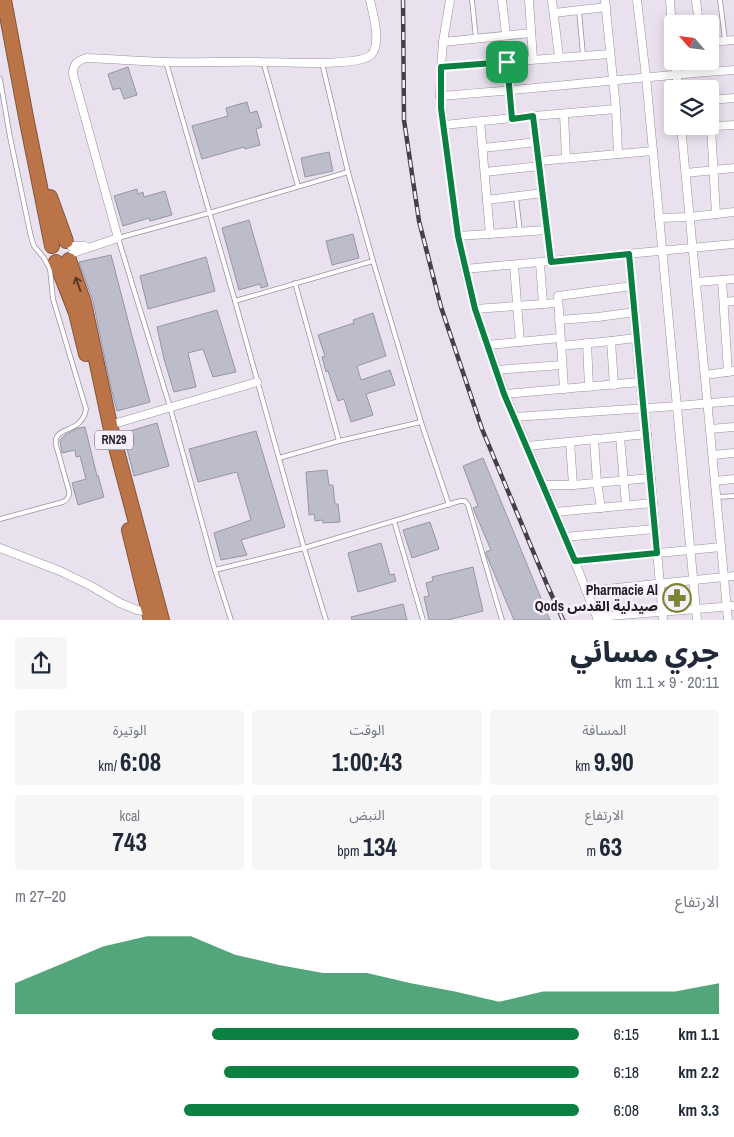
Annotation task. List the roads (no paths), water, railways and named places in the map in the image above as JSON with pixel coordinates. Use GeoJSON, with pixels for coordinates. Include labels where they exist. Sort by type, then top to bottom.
{"type":"FeatureCollection","features":[{"type":"Feature","properties":{"kind":"highway","name":"RN29"},"geometry":{"type":"LineString","coordinates":[[4,0],[26,117],[155,615]]}},
{"type":"Feature","properties":{"kind":"highway","name":"RN29"},"geometry":{"type":"LineString","coordinates":[[13,0],[48,188],[54,209],[60,253],[84,303],[124,494]]}},
{"type":"Feature","properties":{"kind":"street"},"geometry":{"type":"LineString","coordinates":[[60,253],[118,238],[73,74],[73,68],[79,60],[86,58],[166,62],[322,63],[365,59],[373,53],[377,37],[370,0]]}},
{"type":"Feature","properties":{"kind":"street"},"geometry":{"type":"LineString","coordinates":[[450,0],[443,42],[440,96],[458,236],[465,269],[475,309],[504,394],[555,512],[597,618],[662,616],[696,609],[731,606]]}},
{"type":"Feature","properties":{"kind":"street"},"geometry":{"type":"LineString","coordinates":[[502,0],[506,36]]}},
{"type":"Feature","properties":{"kind":"street"},"geometry":{"type":"LineString","coordinates":[[528,0],[533,59]]}},
{"type":"Feature","properties":{"kind":"street"},"geometry":{"type":"LineString","coordinates":[[552,0],[559,57]]}},
{"type":"Feature","properties":{"kind":"street"},"geometry":{"type":"LineString","coordinates":[[637,0],[646,77],[697,620]]}},
{"type":"Feature","properties":{"kind":"street"},"geometry":{"type":"LineString","coordinates":[[670,0],[671,15]]}},
{"type":"Feature","properties":{"kind":"street"},"geometry":{"type":"LineString","coordinates":[[696,0],[698,15]]}},
{"type":"Feature","properties":{"kind":"street"},"geometry":{"type":"LineString","coordinates":[[554,13],[605,4],[616,109],[618,154]]}},
{"type":"Feature","properties":{"kind":"street"},"geometry":{"type":"LineString","coordinates":[[443,42],[531,33]]}},
{"type":"Feature","properties":{"kind":"street"},"geometry":{"type":"LineString","coordinates":[[719,41],[734,40]]}},
{"type":"Feature","properties":{"kind":"street"},"geometry":{"type":"LineString","coordinates":[[441,67],[610,54]]}},
{"type":"Feature","properties":{"kind":"street"},"geometry":{"type":"LineString","coordinates":[[507,62],[512,119]]}},
{"type":"Feature","properties":{"kind":"street"},"geometry":{"type":"LineString","coordinates":[[676,70],[677,80]]}},
{"type":"Feature","properties":{"kind":"street"},"geometry":{"type":"LineString","coordinates":[[440,96],[734,70]]}},
{"type":"Feature","properties":{"kind":"street"},"geometry":{"type":"LineString","coordinates":[[719,99],[734,98]]}},
{"type":"Feature","properties":{"kind":"street"},"geometry":{"type":"LineString","coordinates":[[444,125],[616,109]]}},
{"type":"Feature","properties":{"kind":"street"},"geometry":{"type":"LineString","coordinates":[[564,114],[566,158]]}},
{"type":"Feature","properties":{"kind":"street"},"geometry":{"type":"LineString","coordinates":[[533,116],[551,262]]}},
{"type":"Feature","properties":{"kind":"street"},"geometry":{"type":"LineString","coordinates":[[480,121],[490,234]]}},
{"type":"Feature","properties":{"kind":"street"},"geometry":{"type":"LineString","coordinates":[[719,126],[734,125]]}},
{"type":"Feature","properties":{"kind":"street"},"geometry":{"type":"LineString","coordinates":[[682,135],[724,577],[731,606],[728,620]]}},
{"type":"Feature","properties":{"kind":"street"},"geometry":{"type":"LineString","coordinates":[[711,135],[716,214]]}},
{"type":"Feature","properties":{"kind":"street"},"geometry":{"type":"LineString","coordinates":[[482,148],[537,142]]}},
{"type":"Feature","properties":{"kind":"street"},"geometry":{"type":"LineString","coordinates":[[484,172],[566,158],[653,151]]}},
{"type":"Feature","properties":{"kind":"street"},"geometry":{"type":"LineString","coordinates":[[686,173],[734,168]]}},
{"type":"Feature","properties":{"kind":"street"},"geometry":{"type":"LineString","coordinates":[[487,200],[543,193]]}},
{"type":"Feature","properties":{"kind":"street"},"geometry":{"type":"LineString","coordinates":[[659,218],[734,212]]}},
{"type":"Feature","properties":{"kind":"street"},"geometry":{"type":"LineString","coordinates":[[458,236],[548,230]]}},
{"type":"Feature","properties":{"kind":"street"},"geometry":{"type":"LineString","coordinates":[[465,269],[734,244]]}},
{"type":"Feature","properties":{"kind":"street"},"geometry":{"type":"LineString","coordinates":[[629,254],[640,382],[647,434],[662,616]]}},
{"type":"Feature","properties":{"kind":"street"},"geometry":{"type":"LineString","coordinates":[[540,263],[543,304]]}},
{"type":"Feature","properties":{"kind":"street"},"geometry":{"type":"LineString","coordinates":[[514,264],[520,342]]}},
{"type":"Feature","properties":{"kind":"street"},"geometry":{"type":"LineString","coordinates":[[696,282],[734,279]]}},
{"type":"Feature","properties":{"kind":"street"},"geometry":{"type":"LineString","coordinates":[[705,375],[731,372],[730,329],[724,302],[722,280]]}},
{"type":"Feature","properties":{"kind":"street"},"geometry":{"type":"LineString","coordinates":[[564,389],[558,296],[632,286]]}},
{"type":"Feature","properties":{"kind":"street"},"geometry":{"type":"LineString","coordinates":[[724,302],[734,301]]}},
{"type":"Feature","properties":{"kind":"street"},"geometry":{"type":"LineString","coordinates":[[475,309],[557,303]]}},
{"type":"Feature","properties":{"kind":"street"},"geometry":{"type":"LineString","coordinates":[[559,320],[634,312]]}},
{"type":"Feature","properties":{"kind":"street"},"geometry":{"type":"LineString","coordinates":[[488,346],[520,342],[587,343],[636,338]]}},
{"type":"Feature","properties":{"kind":"street"},"geometry":{"type":"LineString","coordinates":[[610,341],[614,385]]}},
{"type":"Feature","properties":{"kind":"street"},"geometry":{"type":"LineString","coordinates":[[587,343],[589,387]]}},
{"type":"Feature","properties":{"kind":"street"},"geometry":{"type":"LineString","coordinates":[[496,370],[562,365]]}},
{"type":"Feature","properties":{"kind":"street"},"geometry":{"type":"LineString","coordinates":[[110,425],[257,382]]}},
{"type":"Feature","properties":{"kind":"street"},"geometry":{"type":"LineString","coordinates":[[504,394],[640,382]]}},
{"type":"Feature","properties":{"kind":"street"},"geometry":{"type":"LineString","coordinates":[[514,417],[677,406],[734,400]]}},
{"type":"Feature","properties":{"kind":"street"},"geometry":{"type":"LineString","coordinates":[[710,429],[734,427]]}},
{"type":"Feature","properties":{"kind":"street"},"geometry":{"type":"LineString","coordinates":[[527,446],[647,434]]}},
{"type":"Feature","properties":{"kind":"street"},"geometry":{"type":"LineString","coordinates":[[620,437],[626,505]]}},
{"type":"Feature","properties":{"kind":"street"},"geometry":{"type":"LineString","coordinates":[[594,439],[601,508]]}},
{"type":"Feature","properties":{"kind":"street"},"geometry":{"type":"LineString","coordinates":[[570,442],[573,485]]}},
{"type":"Feature","properties":{"kind":"street"},"geometry":{"type":"LineString","coordinates":[[713,455],[734,453]]}},
{"type":"Feature","properties":{"kind":"street"},"geometry":{"type":"LineString","coordinates":[[543,485],[573,485],[651,478]]}},
{"type":"Feature","properties":{"kind":"street"},"geometry":{"type":"LineString","coordinates":[[715,481],[734,479]]}},
{"type":"Feature","properties":{"kind":"street"},"geometry":{"type":"LineString","coordinates":[[555,512],[653,503]]}},
{"type":"Feature","properties":{"kind":"street"},"geometry":{"type":"LineString","coordinates":[[564,537],[655,529]]}},
{"type":"Feature","properties":{"kind":"street"},"geometry":{"type":"LineString","coordinates":[[575,561],[721,547]]}},
{"type":"Feature","properties":{"kind":"street"},"geometry":{"type":"LineString","coordinates":[[0,548],[60,571],[120,603],[155,615]]}},
{"type":"Feature","properties":{"kind":"street"},"geometry":{"type":"LineString","coordinates":[[587,591],[734,576]]}},
{"type":"Feature","properties":{"kind":"lane"},"geometry":{"type":"LineString","coordinates":[[472,0],[476,39]]}},
{"type":"Feature","properties":{"kind":"lane"},"geometry":{"type":"LineString","coordinates":[[720,0],[725,40]]}},
{"type":"Feature","properties":{"kind":"lane"},"geometry":{"type":"LineString","coordinates":[[579,10],[584,56]]}},
{"type":"Feature","properties":{"kind":"lane"},"geometry":{"type":"LineString","coordinates":[[166,62],[326,620]]}},
{"type":"Feature","properties":{"kind":"lane"},"geometry":{"type":"LineString","coordinates":[[263,62],[298,186]]}},
{"type":"Feature","properties":{"kind":"lane"},"geometry":{"type":"LineString","coordinates":[[322,63],[348,172],[373,261],[421,422],[449,504]]}},
{"type":"Feature","properties":{"kind":"lane"},"geometry":{"type":"LineString","coordinates":[[0,79],[10,137],[34,246],[60,253],[50,269],[53,299],[86,406],[80,423],[58,434],[55,439],[69,491],[67,499],[63,502],[0,519]]}},
{"type":"Feature","properties":{"kind":"lane"},"geometry":{"type":"LineString","coordinates":[[231,620],[215,570],[170,407],[118,238],[348,172]]}},
{"type":"Feature","properties":{"kind":"lane"},"geometry":{"type":"LineString","coordinates":[[516,196],[520,232]]}},
{"type":"Feature","properties":{"kind":"lane"},"geometry":{"type":"LineString","coordinates":[[236,301],[373,261]]}},
{"type":"Feature","properties":{"kind":"lane"},"geometry":{"type":"LineString","coordinates":[[295,283],[339,440]]}},
{"type":"Feature","properties":{"kind":"lane"},"geometry":{"type":"LineString","coordinates":[[279,458],[339,440],[421,422]]}},
{"type":"Feature","properties":{"kind":"lane"},"geometry":{"type":"LineString","coordinates":[[717,497],[734,496]]}},
{"type":"Feature","properties":{"kind":"lane"},"geometry":{"type":"LineString","coordinates":[[215,570],[304,548],[449,504],[465,501],[468,505],[502,620]]}},
{"type":"Feature","properties":{"kind":"lane"},"geometry":{"type":"LineString","coordinates":[[394,521],[423,620]]}},
{"type":"Feature","properties":{"kind":"railway"},"geometry":{"type":"LineString","coordinates":[[403,0],[404,120],[419,221],[441,307],[482,429],[563,620]]}},
{"type":"Feature","properties":{"kind":"place","name":"Pharmacie Al Qods صيدلية القدس"},"geometry":{"type":"Point","coordinates":[677,598]}}]}
